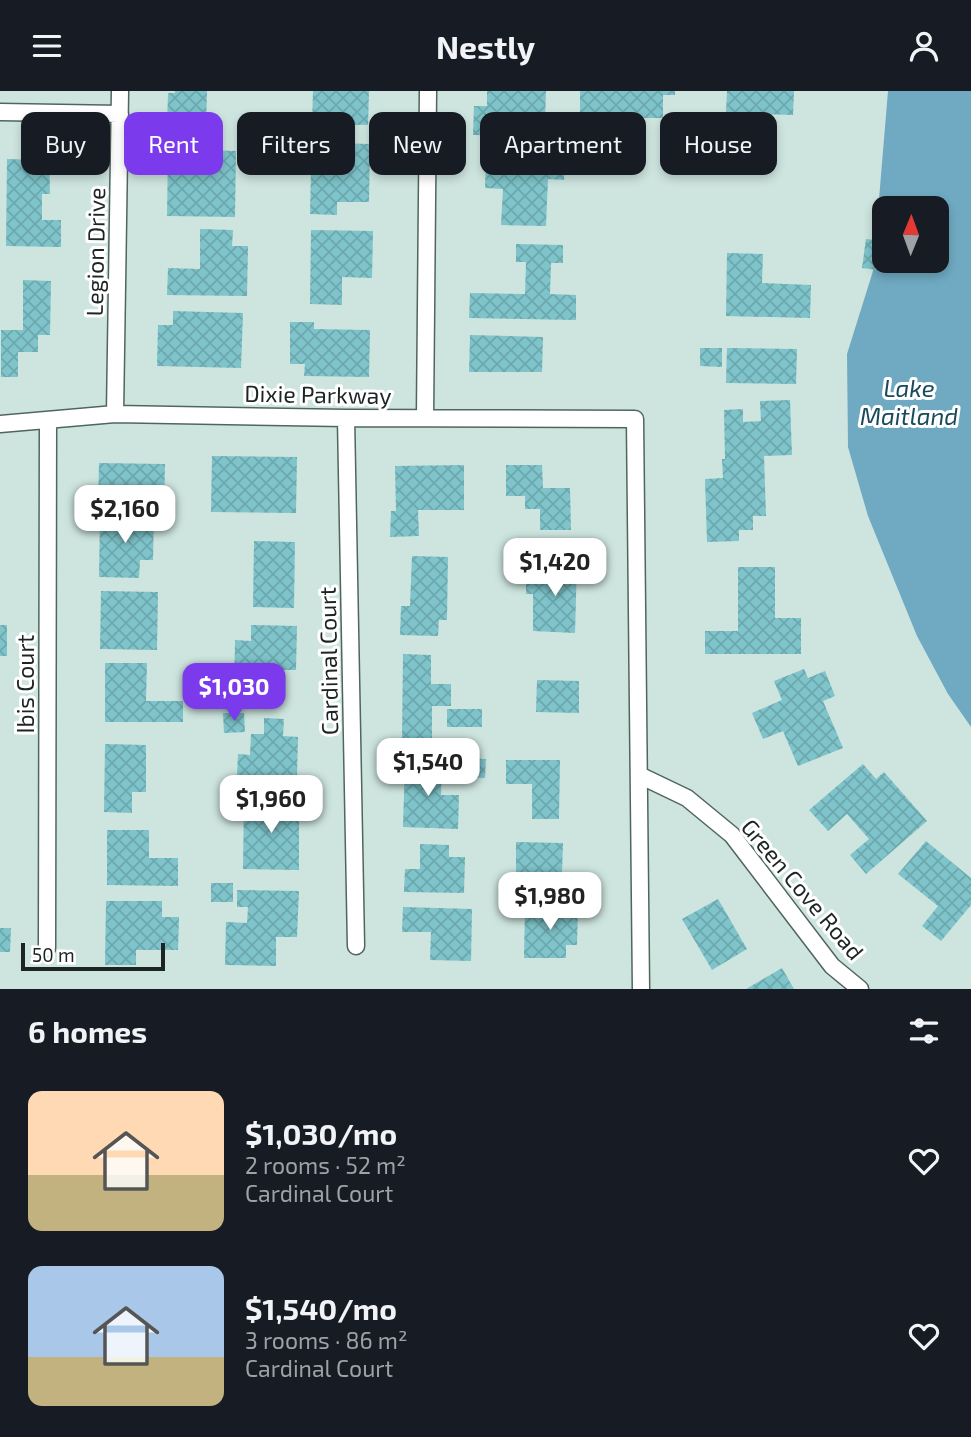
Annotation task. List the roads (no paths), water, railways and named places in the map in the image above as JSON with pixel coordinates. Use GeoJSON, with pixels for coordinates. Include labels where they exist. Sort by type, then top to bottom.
{"type":"FeatureCollection","features":[{"type":"Feature","properties":{"kind":"street","name":"Legion Drive"},"geometry":{"type":"LineString","coordinates":[[116,414],[120,91]]}},
{"type":"Feature","properties":{"kind":"street"},"geometry":{"type":"LineString","coordinates":[[425,418],[428,91]]}},
{"type":"Feature","properties":{"kind":"street"},"geometry":{"type":"LineString","coordinates":[[0,112],[120,114]]}},
{"type":"Feature","properties":{"kind":"street","name":"Dixie Parkway"},"geometry":{"type":"LineString","coordinates":[[0,424],[116,414],[635,419],[639,775]]}},
{"type":"Feature","properties":{"kind":"street","name":"Cardinal Court"},"geometry":{"type":"LineString","coordinates":[[346,418],[356,946]]}},
{"type":"Feature","properties":{"kind":"street","name":"Ibis Court"},"geometry":{"type":"LineString","coordinates":[[47,948],[48,420]]}},
{"type":"Feature","properties":{"kind":"street"},"geometry":{"type":"LineString","coordinates":[[639,775],[641,989]]}},
{"type":"Feature","properties":{"kind":"street","name":"Green Cove Road"},"geometry":{"type":"LineString","coordinates":[[639,775],[687,798],[732,835],[832,966],[860,989]]}},
{"type":"Feature","properties":{"kind":"water","name":"Lake Maitland"},"geometry":{"type":"Polygon","coordinates":[[[888,91],[971,91],[971,727],[948,694],[917,636],[868,516],[848,447],[847,354],[872,273],[949,273],[949,196],[879,196],[888,91]]]}}]}
